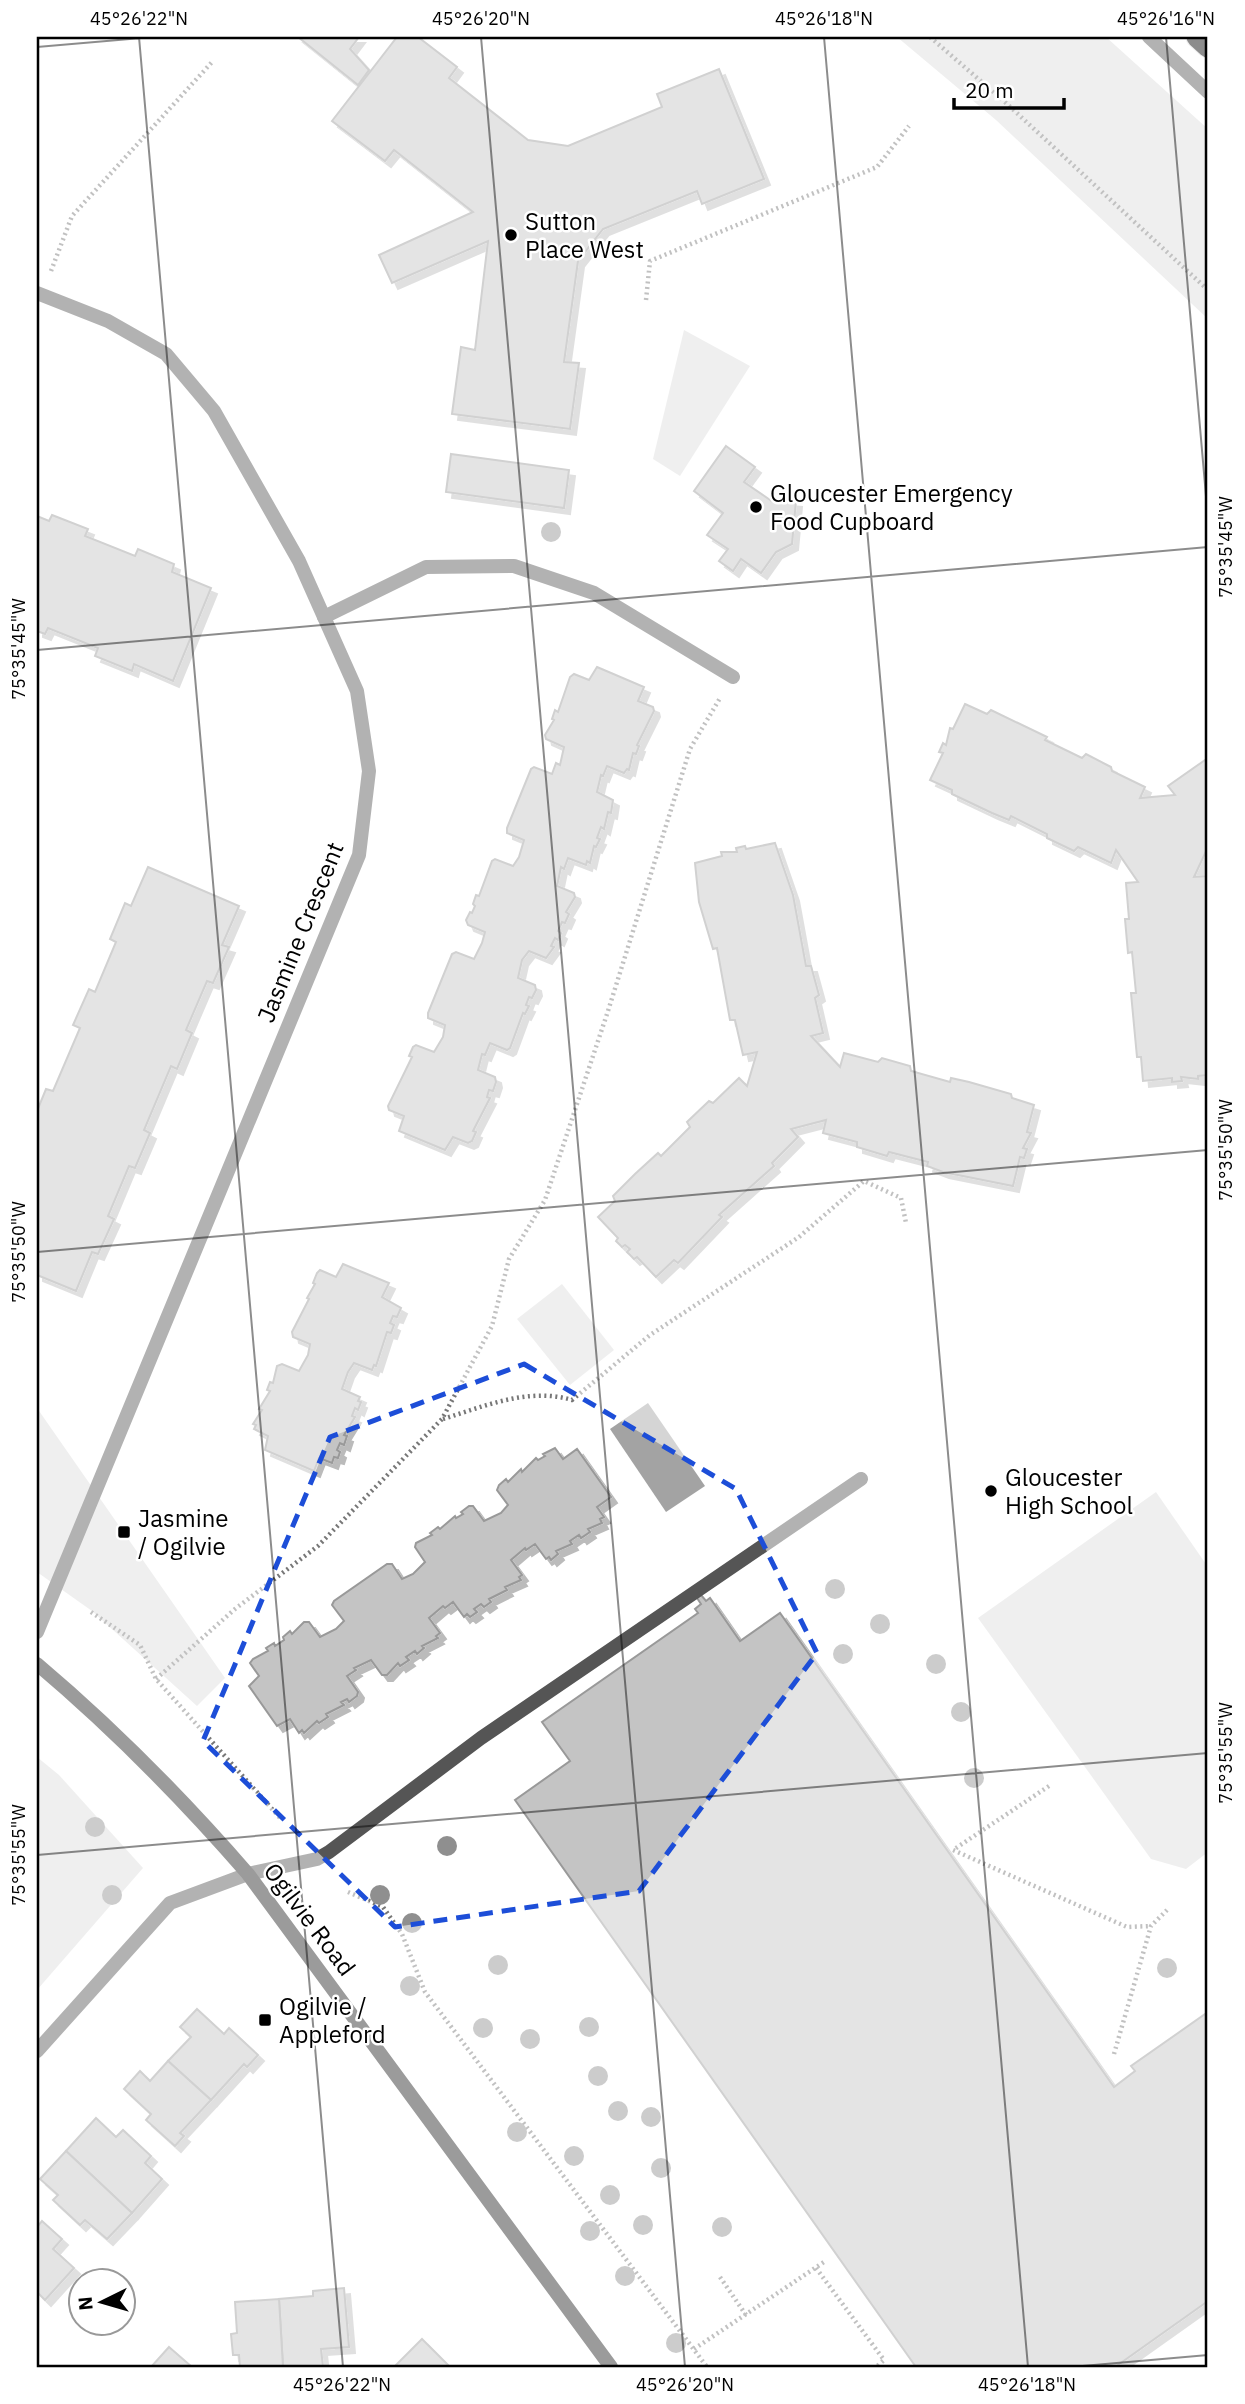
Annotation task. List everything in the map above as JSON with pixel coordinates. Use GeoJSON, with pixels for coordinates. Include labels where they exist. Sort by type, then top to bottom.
{"type":"FeatureCollection","features":[{"type":"Feature","properties":{"kind":"highway"},"geometry":{"type":"LineString","coordinates":[[1197,37],[1208,47]]}},
{"type":"Feature","properties":{"kind":"main road","name":"Ogilvie Road"},"geometry":{"type":"LineString","coordinates":[[37,1664],[107,1724],[185,1802],[248,1874],[611,2367]]}},
{"type":"Feature","properties":{"kind":"street"},"geometry":{"type":"LineString","coordinates":[[1149,37],[1208,92]]}},
{"type":"Feature","properties":{"kind":"street","name":"Jasmine Crescent"},"geometry":{"type":"LineString","coordinates":[[37,1632],[359,855],[369,771],[357,691],[299,561],[214,411],[166,354],[108,321],[39,294]]}},
{"type":"Feature","properties":{"kind":"street"},"geometry":{"type":"LineString","coordinates":[[324,617],[426,567],[514,566],[594,593],[733,677]]}},
{"type":"Feature","properties":{"kind":"street"},"geometry":{"type":"LineString","coordinates":[[37,2051],[170,1903],[248,1874],[317,1859],[329,1852],[481,1738],[861,1479]]}},
{"type":"Feature","properties":{"kind":"path"},"geometry":{"type":"LineString","coordinates":[[930,37],[1006,103],[1208,290]]}},
{"type":"Feature","properties":{"kind":"path"},"geometry":{"type":"LineString","coordinates":[[39,294],[72,216],[213,61]]}},
{"type":"Feature","properties":{"kind":"path"},"geometry":{"type":"LineString","coordinates":[[646,300],[650,261],[877,167],[909,126]]}},
{"type":"Feature","properties":{"kind":"path"},"geometry":{"type":"LineString","coordinates":[[156,1679],[235,1609],[318,1546],[442,1419],[492,1326],[509,1259],[545,1200],[608,1011],[690,749],[733,677]]}},
{"type":"Feature","properties":{"kind":"path"},"geometry":{"type":"LineString","coordinates":[[442,1419],[510,1399],[553,1394],[572,1400],[650,1335],[799,1237],[863,1181],[901,1198],[906,1223]]}},
{"type":"Feature","properties":{"kind":"path"},"geometry":{"type":"LineString","coordinates":[[91,1612],[140,1645],[156,1679],[281,1819]]}},
{"type":"Feature","properties":{"kind":"path"},"geometry":{"type":"LineString","coordinates":[[1049,1786],[953,1850],[1127,1927],[1151,1926]]}},
{"type":"Feature","properties":{"kind":"path"},"geometry":{"type":"LineString","coordinates":[[348,1892],[383,1907],[402,1934],[425,1992],[707,2367]]}},
{"type":"Feature","properties":{"kind":"path"},"geometry":{"type":"LineString","coordinates":[[1114,2054],[1151,1926],[1167,1910]]}},
{"type":"Feature","properties":{"kind":"path"},"geometry":{"type":"LineString","coordinates":[[695,2349],[824,2262]]}},
{"type":"Feature","properties":{"kind":"path"},"geometry":{"type":"LineString","coordinates":[[816,2268],[884,2360],[876,2367]]}},
{"type":"Feature","properties":{"kind":"path"},"geometry":{"type":"LineString","coordinates":[[720,2277],[746,2315]]}},
{"type":"Feature","properties":{"kind":"highlighted area"},"geometry":{"type":"Polygon","coordinates":[[[524,1364],[736,1489],[817,1653],[639,1891],[395,1927],[203,1741],[330,1437],[524,1364]]]}},
{"type":"Feature","properties":{"kind":"shaded area"},"geometry":{"type":"Polygon","coordinates":[[[897,37],[1106,37],[1208,129],[1208,319],[996,120],[897,37]]]}},
{"type":"Feature","properties":{"kind":"shaded area"},"geometry":{"type":"Polygon","coordinates":[[[684,330],[750,366],[680,476],[653,459],[684,330]]]}},
{"type":"Feature","properties":{"kind":"shaded area"},"geometry":{"type":"Polygon","coordinates":[[[562,1284],[614,1350],[570,1385],[517,1319],[562,1284]]]}},
{"type":"Feature","properties":{"kind":"shaded area"},"geometry":{"type":"Polygon","coordinates":[[[648,1403],[705,1486],[666,1512],[610,1429],[648,1403]]]}},
{"type":"Feature","properties":{"kind":"shaded area"},"geometry":{"type":"Polygon","coordinates":[[[37,1408],[225,1678],[197,1706],[92,1611],[37,1572],[37,1408]]]}},
{"type":"Feature","properties":{"kind":"shaded area"},"geometry":{"type":"Polygon","coordinates":[[[1156,1492],[1208,1567],[1208,1852],[1186,1869],[1151,1859],[978,1618],[1156,1492]]]}},
{"type":"Feature","properties":{"kind":"shaded area"},"geometry":{"type":"Polygon","coordinates":[[[37,1757],[59,1775],[143,1868],[37,1990],[37,1757]]]}},
{"type":"Feature","properties":{"kind":"building"},"geometry":{"type":"Polygon","coordinates":[[[298,37],[359,37],[350,49],[369,70],[358,85],[298,37]]]}},
{"type":"Feature","properties":{"kind":"building","name":"Sutton Place West"},"geometry":{"type":"Polygon","coordinates":[[[397,37],[418,37],[457,67],[449,78],[528,140],[568,146],[662,107],[657,94],[719,69],[764,179],[702,204],[697,191],[603,229],[578,261],[564,362],[579,363],[570,429],[452,414],[461,347],[475,350],[488,241],[392,283],[379,255],[473,212],[394,150],[385,161],[332,121],[397,37]]]}},
{"type":"Feature","properties":{"kind":"building","name":"Gloucester Emergency Food Cupboard"},"geometry":{"type":"Polygon","coordinates":[[[726,446],[755,467],[744,482],[773,502],[774,499],[796,501],[792,544],[776,552],[761,573],[741,559],[733,571],[719,561],[728,549],[707,535],[723,513],[694,491],[726,446]]]}},
{"type":"Feature","properties":{"kind":"building"},"geometry":{"type":"Polygon","coordinates":[[[451,454],[569,470],[564,508],[446,492],[451,454]]]}},
{"type":"Feature","properties":{"kind":"building"},"geometry":{"type":"Polygon","coordinates":[[[52,515],[88,529],[85,536],[135,556],[138,549],[174,564],[172,572],[211,588],[173,681],[134,664],[132,671],[95,656],[98,648],[48,628],[45,634],[37,631],[37,516],[49,521],[52,515]]]}},
{"type":"Feature","properties":{"kind":"building"},"geometry":{"type":"Polygon","coordinates":[[[597,667],[644,687],[638,701],[653,707],[654,711],[637,745],[636,754],[633,753],[629,770],[624,773],[607,766],[603,776],[601,775],[597,792],[613,800],[611,813],[608,812],[604,829],[601,827],[597,838],[600,839],[596,847],[594,846],[590,863],[587,861],[586,865],[568,858],[564,869],[561,867],[557,886],[574,893],[575,897],[566,912],[569,914],[565,923],[562,922],[558,931],[561,933],[558,940],[555,938],[551,946],[554,947],[546,958],[529,951],[522,960],[518,978],[535,985],[536,990],[532,998],[529,997],[526,1005],[529,1006],[525,1014],[523,1013],[510,1048],[507,1050],[490,1043],[485,1055],[482,1054],[478,1070],[495,1077],[496,1082],[493,1091],[489,1090],[487,1097],[490,1098],[473,1131],[476,1132],[472,1141],[468,1143],[453,1137],[445,1150],[399,1131],[404,1116],[389,1110],[388,1106],[412,1057],[409,1056],[413,1047],[416,1045],[434,1052],[443,1037],[445,1025],[428,1018],[428,1013],[452,954],[456,952],[474,959],[482,943],[485,932],[468,925],[466,920],[470,912],[472,913],[476,895],[479,896],[492,861],[495,859],[513,866],[519,857],[524,840],[507,833],[507,828],[531,769],[534,767],[552,774],[556,763],[560,765],[564,747],[546,739],[545,735],[554,720],[555,710],[558,712],[570,677],[574,674],[589,680],[597,667]]]}},
{"type":"Feature","properties":{"kind":"building"},"geometry":{"type":"Polygon","coordinates":[[[965,704],[987,714],[991,710],[1047,737],[1045,740],[1082,758],[1086,754],[1111,767],[1112,771],[1145,787],[1140,798],[1175,795],[1168,786],[1208,758],[1208,847],[1194,877],[1208,876],[1208,1075],[1198,1076],[1198,1079],[1181,1077],[1182,1081],[1172,1082],[1172,1078],[1143,1081],[1141,1057],[1137,1057],[1131,993],[1136,993],[1132,952],[1128,953],[1125,919],[1129,919],[1126,883],[1138,882],[1116,850],[1111,863],[1078,847],[1074,851],[1011,816],[1009,820],[992,813],[930,780],[943,753],[939,752],[943,743],[946,745],[950,728],[953,729],[965,704]]]}},
{"type":"Feature","properties":{"kind":"building"},"geometry":{"type":"Polygon","coordinates":[[[775,843],[793,895],[806,966],[811,966],[819,995],[815,998],[823,1033],[811,1036],[840,1067],[844,1053],[878,1062],[882,1058],[910,1066],[911,1071],[950,1082],[951,1078],[969,1082],[1011,1094],[1012,1098],[1034,1105],[1027,1132],[1031,1133],[1023,1148],[1027,1149],[1024,1158],[1020,1157],[1013,1186],[943,1172],[927,1166],[928,1162],[889,1152],[887,1156],[857,1147],[857,1142],[823,1133],[826,1120],[791,1129],[798,1137],[772,1163],[774,1166],[719,1215],[722,1217],[678,1263],[674,1260],[656,1277],[637,1257],[634,1259],[627,1252],[630,1249],[625,1245],[622,1247],[616,1241],[618,1238],[598,1217],[615,1201],[613,1196],[635,1174],[658,1153],[661,1156],[690,1127],[687,1122],[709,1101],[713,1103],[739,1078],[747,1086],[757,1052],[743,1055],[735,1020],[730,1020],[717,948],[713,949],[699,902],[695,863],[722,856],[721,852],[737,852],[736,848],[745,846],[746,849],[775,843]]]}},
{"type":"Feature","properties":{"kind":"building"},"geometry":{"type":"Polygon","coordinates":[[[148,867],[239,906],[222,945],[229,947],[213,983],[207,981],[186,1030],[192,1033],[177,1069],[171,1066],[144,1130],[150,1133],[135,1168],[129,1166],[108,1216],[114,1219],[98,1254],[92,1252],[76,1291],[37,1275],[37,1111],[46,1089],[53,1091],[80,1028],[73,1025],[89,989],[95,992],[116,942],[110,939],[125,903],[131,906],[148,867]]]}},
{"type":"Feature","properties":{"kind":"building"},"geometry":{"type":"Polygon","coordinates":[[[343,1264],[389,1283],[382,1297],[401,1308],[397,1317],[393,1316],[390,1323],[394,1325],[391,1333],[387,1332],[376,1366],[374,1365],[372,1370],[354,1363],[348,1372],[342,1389],[360,1397],[358,1401],[361,1402],[358,1410],[355,1408],[352,1416],[355,1417],[344,1435],[347,1436],[344,1445],[340,1443],[337,1450],[340,1452],[338,1458],[334,1457],[332,1463],[319,1458],[314,1471],[265,1450],[268,1436],[254,1429],[256,1425],[253,1424],[270,1391],[267,1390],[270,1382],[273,1383],[277,1366],[282,1364],[299,1371],[308,1355],[310,1344],[293,1337],[292,1332],[309,1299],[307,1298],[315,1284],[313,1283],[317,1273],[320,1270],[336,1277],[343,1264]]]}},
{"type":"Feature","properties":{"kind":"building"},"geometry":{"type":"Polygon","coordinates":[[[555,1448],[563,1459],[577,1449],[611,1497],[597,1507],[604,1517],[600,1519],[602,1523],[588,1529],[590,1532],[581,1538],[579,1535],[570,1541],[572,1544],[556,1551],[558,1554],[551,1560],[549,1557],[546,1559],[535,1544],[526,1550],[525,1548],[511,1560],[522,1575],[519,1577],[521,1580],[505,1587],[507,1590],[489,1599],[491,1602],[484,1607],[481,1604],[474,1609],[477,1612],[470,1617],[467,1614],[464,1617],[453,1602],[445,1608],[443,1606],[429,1618],[440,1633],[436,1636],[438,1638],[422,1646],[424,1648],[417,1654],[415,1651],[406,1657],[409,1660],[400,1666],[398,1663],[387,1675],[382,1675],[371,1660],[354,1668],[356,1670],[347,1676],[358,1692],[357,1696],[349,1702],[347,1699],[341,1702],[344,1705],[326,1714],[328,1717],[319,1723],[317,1721],[304,1733],[302,1730],[299,1733],[290,1719],[277,1726],[249,1686],[259,1676],[250,1663],[253,1659],[268,1651],[266,1648],[274,1643],[275,1646],[284,1640],[283,1637],[290,1631],[292,1634],[304,1622],[309,1622],[320,1637],[336,1629],[344,1621],[332,1605],[334,1601],[387,1564],[392,1564],[402,1579],[413,1574],[425,1562],[415,1547],[416,1543],[432,1535],[430,1533],[438,1527],[440,1529],[455,1516],[456,1518],[463,1514],[461,1512],[469,1506],[473,1506],[484,1521],[501,1513],[508,1505],[497,1490],[499,1485],[506,1479],[508,1482],[536,1458],[538,1460],[555,1448]]]}},
{"type":"Feature","properties":{"kind":"building"},"geometry":{"type":"Polygon","coordinates":[[[701,1595],[706,1601],[710,1598],[740,1641],[780,1613],[1114,2087],[1135,2071],[1131,2066],[1208,2012],[1208,2301],[1115,2367],[916,2367],[515,1800],[570,1761],[542,1722],[698,1613],[695,1609],[701,1604],[697,1598],[701,1595]]]}},
{"type":"Feature","properties":{"kind":"building"},"geometry":{"type":"Polygon","coordinates":[[[197,2009],[224,2034],[229,2028],[258,2055],[247,2067],[244,2064],[211,2100],[168,2061],[191,2037],[180,2027],[197,2009]]]}},
{"type":"Feature","properties":{"kind":"building"},"geometry":{"type":"Polygon","coordinates":[[[168,2061],[211,2100],[180,2133],[184,2136],[175,2146],[146,2120],[151,2114],[124,2089],[140,2071],[150,2081],[168,2061]]]}},
{"type":"Feature","properties":{"kind":"building"},"geometry":{"type":"Polygon","coordinates":[[[96,2118],[116,2137],[123,2130],[151,2156],[145,2163],[162,2179],[132,2213],[66,2151],[96,2118]]]}},
{"type":"Feature","properties":{"kind":"building"},"geometry":{"type":"Polygon","coordinates":[[[66,2151],[132,2213],[107,2239],[85,2220],[80,2225],[53,2200],[58,2195],[40,2179],[66,2151]]]}},
{"type":"Feature","properties":{"kind":"building"},"geometry":{"type":"Polygon","coordinates":[[[42,2221],[62,2239],[53,2249],[74,2268],[66,2268],[66,2277],[45,2300],[37,2292],[37,2227],[42,2221]]]}},
{"type":"Feature","properties":{"kind":"building"},"geometry":{"type":"Polygon","coordinates":[[[344,2288],[349,2347],[321,2349],[323,2367],[283,2367],[279,2299],[313,2296],[313,2291],[344,2288]]]}},
{"type":"Feature","properties":{"kind":"building"},"geometry":{"type":"Polygon","coordinates":[[[279,2299],[283,2367],[240,2367],[239,2355],[233,2355],[231,2334],[237,2333],[235,2302],[279,2299]]]}},
{"type":"Feature","properties":{"kind":"building"},"geometry":{"type":"Polygon","coordinates":[[[422,2339],[450,2367],[394,2367],[422,2339]]]}},
{"type":"Feature","properties":{"kind":"building"},"geometry":{"type":"Polygon","coordinates":[[[169,2347],[192,2367],[151,2367],[169,2347]]]}},
{"type":"Feature","properties":{"kind":"place","name":"Sutton Place West"},"geometry":{"type":"Point","coordinates":[511,235]}},
{"type":"Feature","properties":{"kind":"place","name":"Gloucester Emergency Food Cupboard"},"geometry":{"type":"Point","coordinates":[756,507]}},
{"type":"Feature","properties":{"kind":"place","name":"Gloucester High School"},"geometry":{"type":"Point","coordinates":[991,1491]}},
{"type":"Feature","properties":{"kind":"place","name":"Jasmine / Ogilvie"},"geometry":{"type":"Point","coordinates":[124,1532]}},
{"type":"Feature","properties":{"kind":"place","name":"Ogilvie / Appleford"},"geometry":{"type":"Point","coordinates":[265,2020]}}]}
